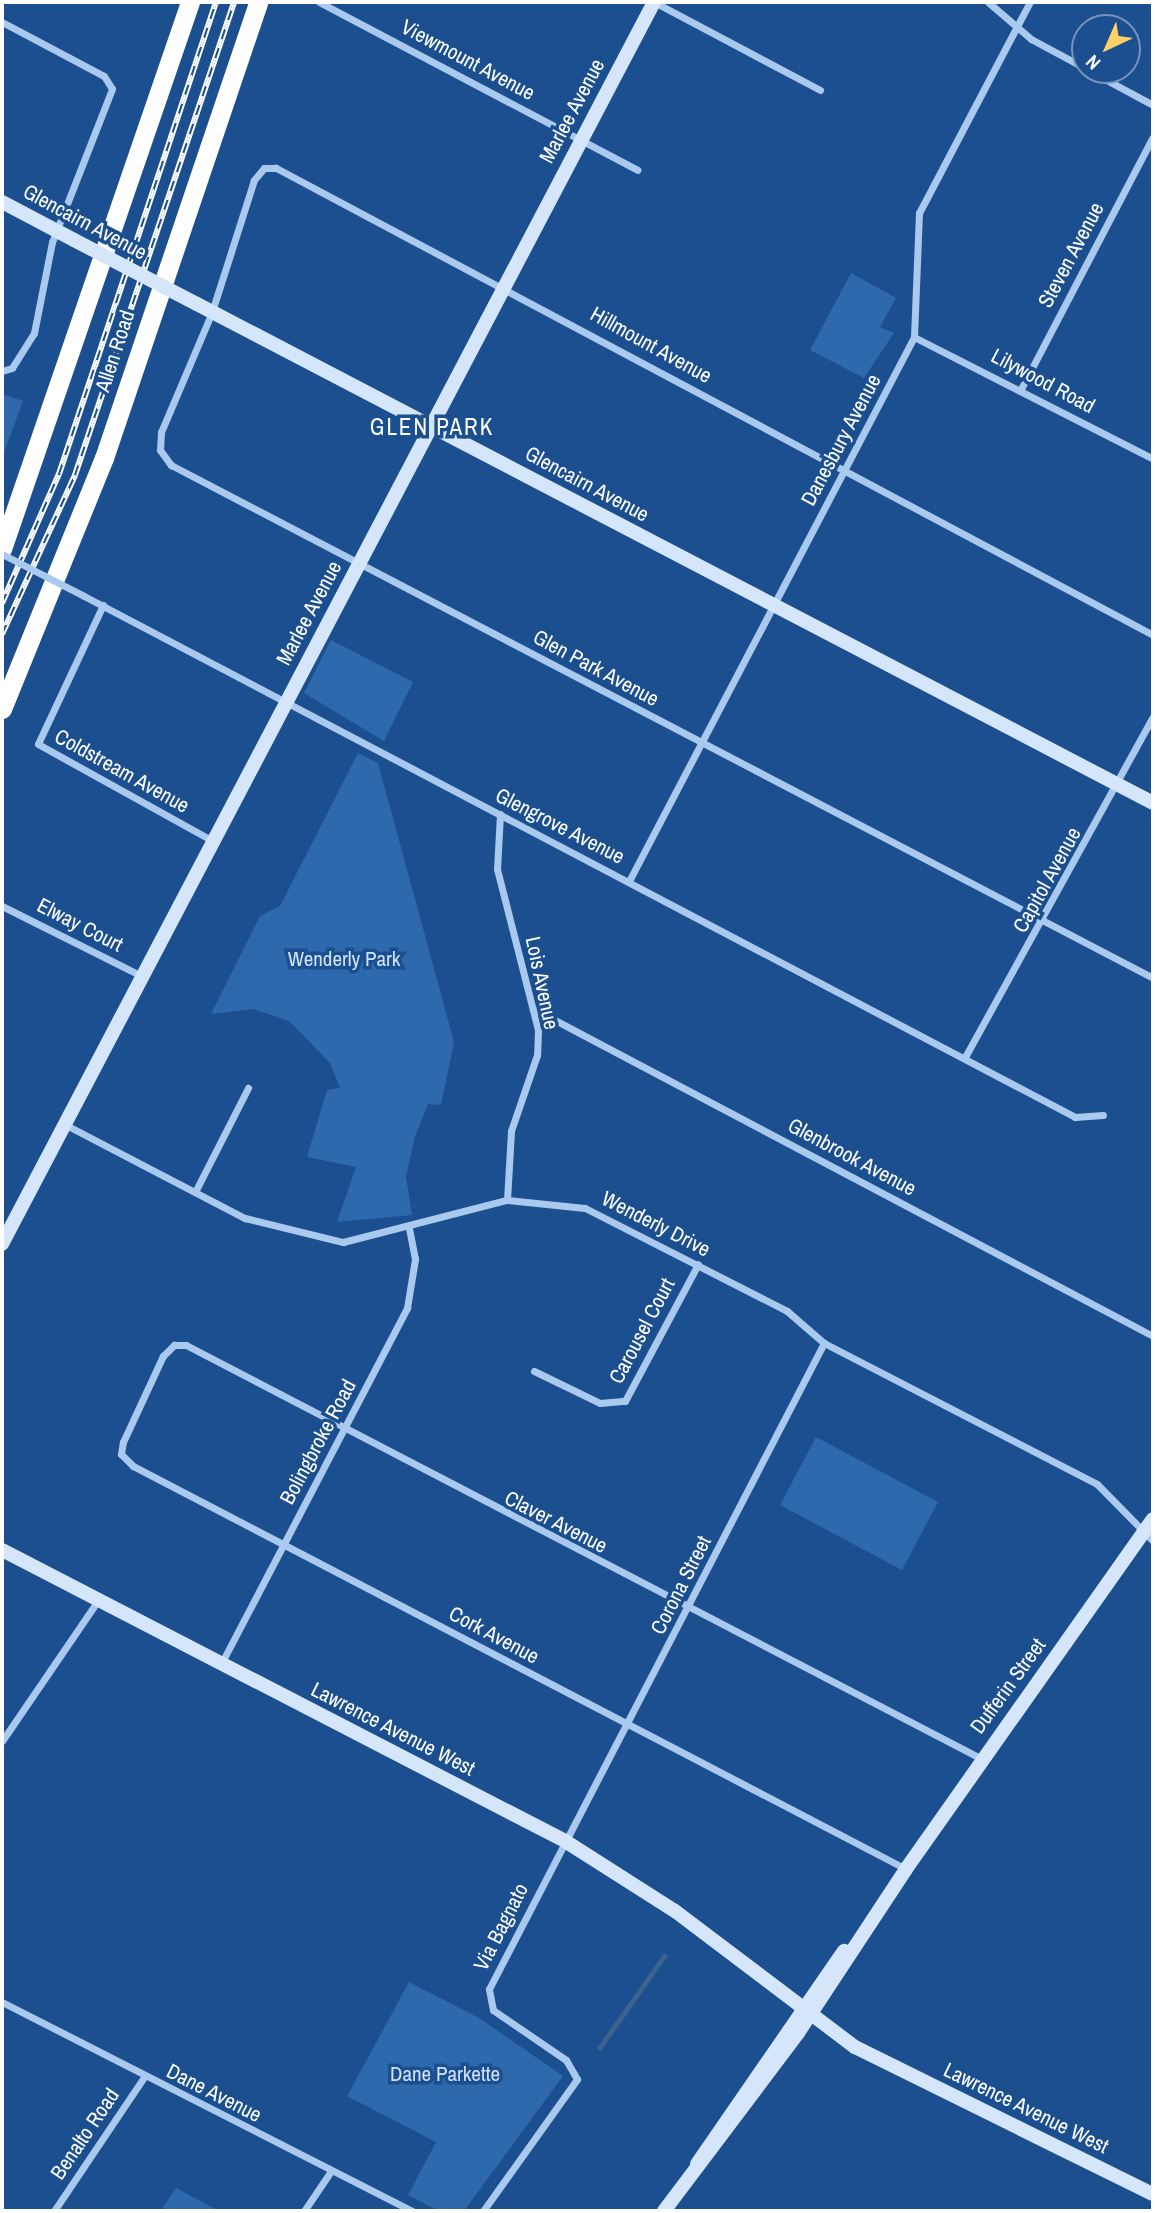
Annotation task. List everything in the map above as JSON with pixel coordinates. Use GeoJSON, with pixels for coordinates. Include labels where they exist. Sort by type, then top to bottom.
{"type":"FeatureCollection","features":[{"type":"Feature","properties":{"kind":"highway","name":"Allen Road"},"geometry":{"type":"LineString","coordinates":[[2,548],[190,2]]}},
{"type":"Feature","properties":{"kind":"highway","name":"Allen Road"},"geometry":{"type":"LineString","coordinates":[[2,709],[104,458],[258,2]]}},
{"type":"Feature","properties":{"kind":"street","name":"Viewmount Avenue"},"geometry":{"type":"LineString","coordinates":[[320,2],[637,170]]}},
{"type":"Feature","properties":{"kind":"street","name":"Marlee Avenue"},"geometry":{"type":"LineString","coordinates":[[2,1244],[654,2]]}},
{"type":"Feature","properties":{"kind":"street"},"geometry":{"type":"LineString","coordinates":[[654,2],[820,90]]}},
{"type":"Feature","properties":{"kind":"street"},"geometry":{"type":"LineString","coordinates":[[988,2],[1018,22],[1031,39],[1071,61]]}},
{"type":"Feature","properties":{"kind":"street","name":"Danesbury Avenue"},"geometry":{"type":"LineString","coordinates":[[629,881],[914,337],[919,213],[1030,2]]}},
{"type":"Feature","properties":{"kind":"street"},"geometry":{"type":"LineString","coordinates":[[2,22],[99,73],[112,89],[57,231],[34,333],[12,368],[2,371]]}},
{"type":"Feature","properties":{"kind":"street"},"geometry":{"type":"LineString","coordinates":[[1114,84],[1153,105]]}},
{"type":"Feature","properties":{"kind":"street","name":"Steven Avenue"},"geometry":{"type":"LineString","coordinates":[[1021,389],[1153,137]]}},
{"type":"Feature","properties":{"kind":"street","name":"Hillmount Avenue"},"geometry":{"type":"LineString","coordinates":[[212,312],[254,180],[264,169],[286,172],[505,285],[844,473],[1153,635]]}},
{"type":"Feature","properties":{"kind":"street","name":"Glencairn Avenue"},"geometry":{"type":"LineString","coordinates":[[2,202],[1153,803]]}},
{"type":"Feature","properties":{"kind":"street","name":"Glen Park Avenue"},"geometry":{"type":"LineString","coordinates":[[212,312],[161,432],[160,450],[171,465],[1153,978]]}},
{"type":"Feature","properties":{"kind":"street","name":"Lilywood Road"},"geometry":{"type":"LineString","coordinates":[[914,337],[1021,389],[1153,459]]}},
{"type":"Feature","properties":{"kind":"street","name":"Glengrove Avenue"},"geometry":{"type":"LineString","coordinates":[[2,554],[1075,1116],[1103,1115]]}},
{"type":"Feature","properties":{"kind":"street","name":"Coldstream Avenue"},"geometry":{"type":"LineString","coordinates":[[103,605],[38,744],[213,841]]}},
{"type":"Feature","properties":{"kind":"street","name":"Capitol Avenue"},"geometry":{"type":"LineString","coordinates":[[964,1057],[1044,920],[1153,717]]}},
{"type":"Feature","properties":{"kind":"street","name":"Lois Avenue"},"geometry":{"type":"LineString","coordinates":[[500,814],[497,869],[534,1009],[537,1055],[512,1131],[507,1200]]}},
{"type":"Feature","properties":{"kind":"street","name":"Elway Court"},"geometry":{"type":"LineString","coordinates":[[2,906],[142,976]]}},
{"type":"Feature","properties":{"kind":"street","name":"Glenbrook Avenue"},"geometry":{"type":"LineString","coordinates":[[534,1009],[1153,1336]]}},
{"type":"Feature","properties":{"kind":"street"},"geometry":{"type":"LineString","coordinates":[[195,1192],[248,1088]]}},
{"type":"Feature","properties":{"kind":"street","name":"Wenderly Drive"},"geometry":{"type":"LineString","coordinates":[[65,1125],[195,1192],[291,1234],[343,1242],[409,1229],[507,1200],[585,1208],[786,1311],[824,1343],[1097,1484],[1150,1530]]}},
{"type":"Feature","properties":{"kind":"street","name":"Bolingbroke Road"},"geometry":{"type":"LineString","coordinates":[[220,1664],[345,1432],[414,1287],[409,1229]]}},
{"type":"Feature","properties":{"kind":"street","name":"Carousel Court"},"geometry":{"type":"LineString","coordinates":[[534,1371],[600,1404],[625,1401],[698,1264]]}},
{"type":"Feature","properties":{"kind":"street","name":"Corona Street"},"geometry":{"type":"LineString","coordinates":[[565,1841],[688,1610],[824,1343]]}},
{"type":"Feature","properties":{"kind":"street","name":"Claver Avenue"},"geometry":{"type":"LineString","coordinates":[[141,1399],[163,1356],[174,1345],[186,1345],[345,1432],[982,1759]]}},
{"type":"Feature","properties":{"kind":"street","name":"Cork Avenue"},"geometry":{"type":"LineString","coordinates":[[141,1399],[121,1454],[284,1544],[627,1724],[903,1874]]}},
{"type":"Feature","properties":{"kind":"street","name":"Dufferin Street"},"geometry":{"type":"LineString","coordinates":[[664,2211],[697,2166],[714,2151],[982,1759],[1150,1530]]}},
{"type":"Feature","properties":{"kind":"street","name":"Lawrence Avenue West"},"geometry":{"type":"LineString","coordinates":[[2,1550],[565,1841],[880,2058],[1153,2194]]}},
{"type":"Feature","properties":{"kind":"street"},"geometry":{"type":"LineString","coordinates":[[2,1741],[99,1598]]}},
{"type":"Feature","properties":{"kind":"street","name":"Via Bagnato"},"geometry":{"type":"LineString","coordinates":[[482,2211],[577,2078],[570,2064],[494,2010],[487,1996],[565,1841]]}},
{"type":"Feature","properties":{"kind":"street","name":"Dane Avenue"},"geometry":{"type":"LineString","coordinates":[[2,2002],[412,2211]]}},
{"type":"Feature","properties":{"kind":"street","name":"Benalto Road"},"geometry":{"type":"LineString","coordinates":[[54,2211],[145,2077]]}},
{"type":"Feature","properties":{"kind":"street"},"geometry":{"type":"LineString","coordinates":[[304,2211],[331,2171]]}},
{"type":"Feature","properties":{"kind":"green space"},"geometry":{"type":"Polygon","coordinates":[[[851,273],[896,298],[880,327],[894,333],[864,378],[810,350],[851,273]]]}},
{"type":"Feature","properties":{"kind":"green space"},"geometry":{"type":"Polygon","coordinates":[[[2,394],[23,401],[2,458],[2,394]]]}},
{"type":"Feature","properties":{"kind":"green space"},"geometry":{"type":"Polygon","coordinates":[[[331,640],[413,682],[384,741],[304,693],[331,640]]]}},
{"type":"Feature","properties":{"kind":"green space","name":"Wenderly Park"},"geometry":{"type":"Polygon","coordinates":[[[358,753],[378,763],[454,1042],[441,1105],[428,1104],[415,1136],[406,1177],[412,1215],[337,1222],[356,1167],[307,1157],[327,1090],[340,1088],[330,1063],[289,1021],[253,1009],[211,1014],[260,916],[280,906],[358,753]]]}},
{"type":"Feature","properties":{"kind":"green space"},"geometry":{"type":"Polygon","coordinates":[[[816,1437],[938,1502],[902,1570],[780,1505],[816,1437]]]}},
{"type":"Feature","properties":{"kind":"green space","name":"Dane Parkette"},"geometry":{"type":"Polygon","coordinates":[[[409,1982],[479,2018],[563,2076],[464,2211],[439,2211],[408,2195],[436,2142],[347,2096],[409,1982]]]}},
{"type":"Feature","properties":{"kind":"green space"},"geometry":{"type":"Polygon","coordinates":[[[176,2188],[219,2211],[161,2211],[176,2188]]]}},
{"type":"Feature","properties":{"kind":"shaded area"},"geometry":{"type":"Polygon","coordinates":[[[664,1953],[668,1956],[601,2051],[597,2048],[664,1953]]]}},
{"type":"Feature","properties":{"kind":"railway"},"geometry":{"type":"LineString","coordinates":[[2,603],[59,474],[216,2]]}},
{"type":"Feature","properties":{"kind":"railway"},"geometry":{"type":"LineString","coordinates":[[2,634],[75,475],[234,2]]}},
{"type":"Feature","properties":{"kind":"district","name":"GLEN PARK"},"geometry":{"type":"Point","coordinates":[432,427]}}]}
